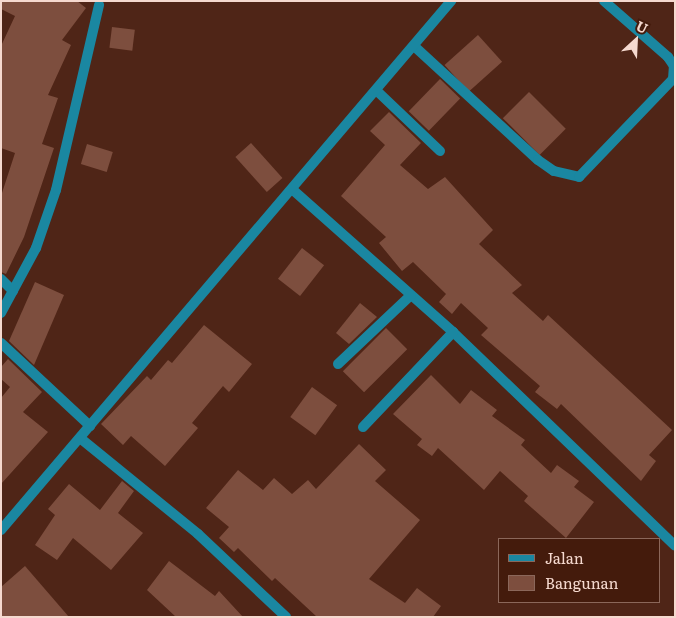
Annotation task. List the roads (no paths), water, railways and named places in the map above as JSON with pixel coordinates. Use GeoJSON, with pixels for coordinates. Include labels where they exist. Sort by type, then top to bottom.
{"type":"FeatureCollection","features":[{"type":"Feature","properties":{"kind":"street"},"geometry":{"type":"LineString","coordinates":[[1,530],[294,190],[451,1]]}},
{"type":"Feature","properties":{"kind":"street"},"geometry":{"type":"LineString","coordinates":[[414,46],[538,160],[554,171],[579,177],[673,79],[674,66],[668,57],[604,1]]}},
{"type":"Feature","properties":{"kind":"street"},"geometry":{"type":"LineString","coordinates":[[1,313],[36,248],[56,190],[99,5]]}},
{"type":"Feature","properties":{"kind":"street"},"geometry":{"type":"LineString","coordinates":[[377,90],[440,151]]}},
{"type":"Feature","properties":{"kind":"street"},"geometry":{"type":"LineString","coordinates":[[294,190],[453,332],[675,546]]}},
{"type":"Feature","properties":{"kind":"street"},"geometry":{"type":"LineString","coordinates":[[1,279],[13,291]]}},
{"type":"Feature","properties":{"kind":"street"},"geometry":{"type":"LineString","coordinates":[[338,364],[411,295]]}},
{"type":"Feature","properties":{"kind":"street"},"geometry":{"type":"LineString","coordinates":[[363,427],[453,332]]}},
{"type":"Feature","properties":{"kind":"street"},"geometry":{"type":"LineString","coordinates":[[1,343],[90,426]]}},
{"type":"Feature","properties":{"kind":"street"},"geometry":{"type":"LineString","coordinates":[[80,438],[198,534],[286,617]]}}]}
